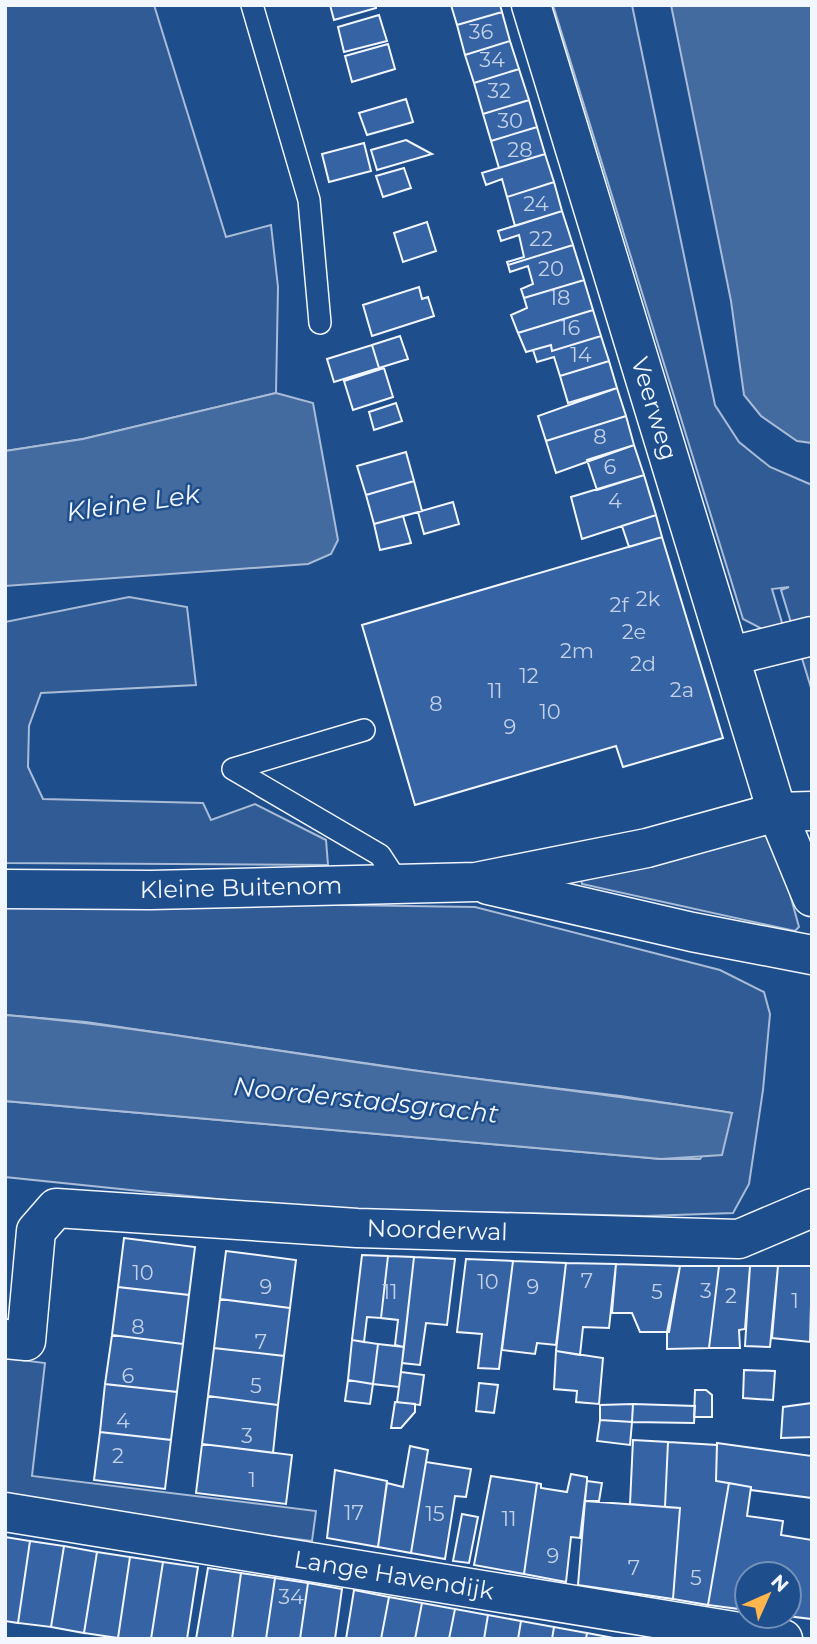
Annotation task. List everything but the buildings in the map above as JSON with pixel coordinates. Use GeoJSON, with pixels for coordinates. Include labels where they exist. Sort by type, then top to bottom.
{"type":"FeatureCollection","features":[{"type":"Feature","properties":{"kind":"street","name":"Veerweg"},"geometry":{"type":"LineString","coordinates":[[531,5],[731,656],[795,812],[812,897]]}},
{"type":"Feature","properties":{"kind":"street"},"geometry":{"type":"LineString","coordinates":[[731,656],[812,636]]}},
{"type":"Feature","properties":{"kind":"street","name":"Kleine Buitenom"},"geometry":{"type":"LineString","coordinates":[[5,888],[151,890],[476,882],[647,848],[795,812]]}},
{"type":"Feature","properties":{"kind":"street","name":"Kleine Buitenom"},"geometry":{"type":"LineString","coordinates":[[476,882],[692,932],[812,955]]}},
{"type":"Feature","properties":{"kind":"street","name":"Noorderwal"},"geometry":{"type":"LineString","coordinates":[[5,1339],[26,1341],[36,1231],[56,1208],[357,1228],[738,1239],[812,1208]]}},
{"type":"Feature","properties":{"kind":"street","name":"Lange Havendijk"},"geometry":{"type":"LineString","coordinates":[[5,1512],[783,1639]]}},
{"type":"Feature","properties":{"kind":"lane"},"geometry":{"type":"LineString","coordinates":[[252,5],[309,200],[320,323]]}},
{"type":"Feature","properties":{"kind":"lane"},"geometry":{"type":"LineString","coordinates":[[364,730],[233,769],[380,855],[399,884]]}},
{"type":"Feature","properties":{"kind":"shaded area"},"geometry":{"type":"Polygon","coordinates":[[[5,5],[154,5],[226,237],[271,225],[278,287],[276,393],[83,439],[5,451],[5,5]]]}},
{"type":"Feature","properties":{"kind":"shaded area"},"geometry":{"type":"Polygon","coordinates":[[[553,5],[632,5],[715,405],[739,442],[770,467],[812,485],[812,691],[781,590],[789,587],[772,589],[783,626],[768,632],[743,619],[553,5]]]}},
{"type":"Feature","properties":{"kind":"shaded area"},"geometry":{"type":"Polygon","coordinates":[[[129,597],[187,607],[196,685],[41,693],[29,726],[28,767],[43,799],[203,803],[211,820],[255,804],[326,840],[328,865],[5,863],[5,622],[129,597]]]}},
{"type":"Feature","properties":{"kind":"shaded area"},"geometry":{"type":"Polygon","coordinates":[[[772,829],[799,927],[795,931],[582,884],[581,879],[772,829]]]}},
{"type":"Feature","properties":{"kind":"shaded area"},"geometry":{"type":"Polygon","coordinates":[[[5,900],[475,907],[720,970],[764,992],[770,1014],[763,1090],[749,1184],[733,1213],[645,1216],[480,1212],[372,1215],[5,1177],[5,1101],[661,1159],[700,1159],[732,1113],[621,1096],[446,1075],[86,1022],[5,1015],[5,900]]]}},
{"type":"Feature","properties":{"kind":"shaded area"},"geometry":{"type":"Polygon","coordinates":[[[5,1358],[45,1363],[32,1476],[316,1511],[312,1541],[5,1503],[5,1358]]]}},
{"type":"Feature","properties":{"kind":"water"},"geometry":{"type":"Polygon","coordinates":[[[671,5],[812,5],[812,443],[797,441],[761,416],[744,395],[731,301],[671,5]]]}},
{"type":"Feature","properties":{"kind":"water","name":"Kleine Lek"},"geometry":{"type":"Polygon","coordinates":[[[276,393],[313,403],[338,540],[331,554],[308,564],[5,586],[5,451],[83,439],[276,393]]]}},
{"type":"Feature","properties":{"kind":"water","name":"Noorderstadsgracht"},"geometry":{"type":"Polygon","coordinates":[[[5,1015],[142,1030],[732,1113],[722,1155],[661,1159],[5,1101],[5,1015]]]}}]}
